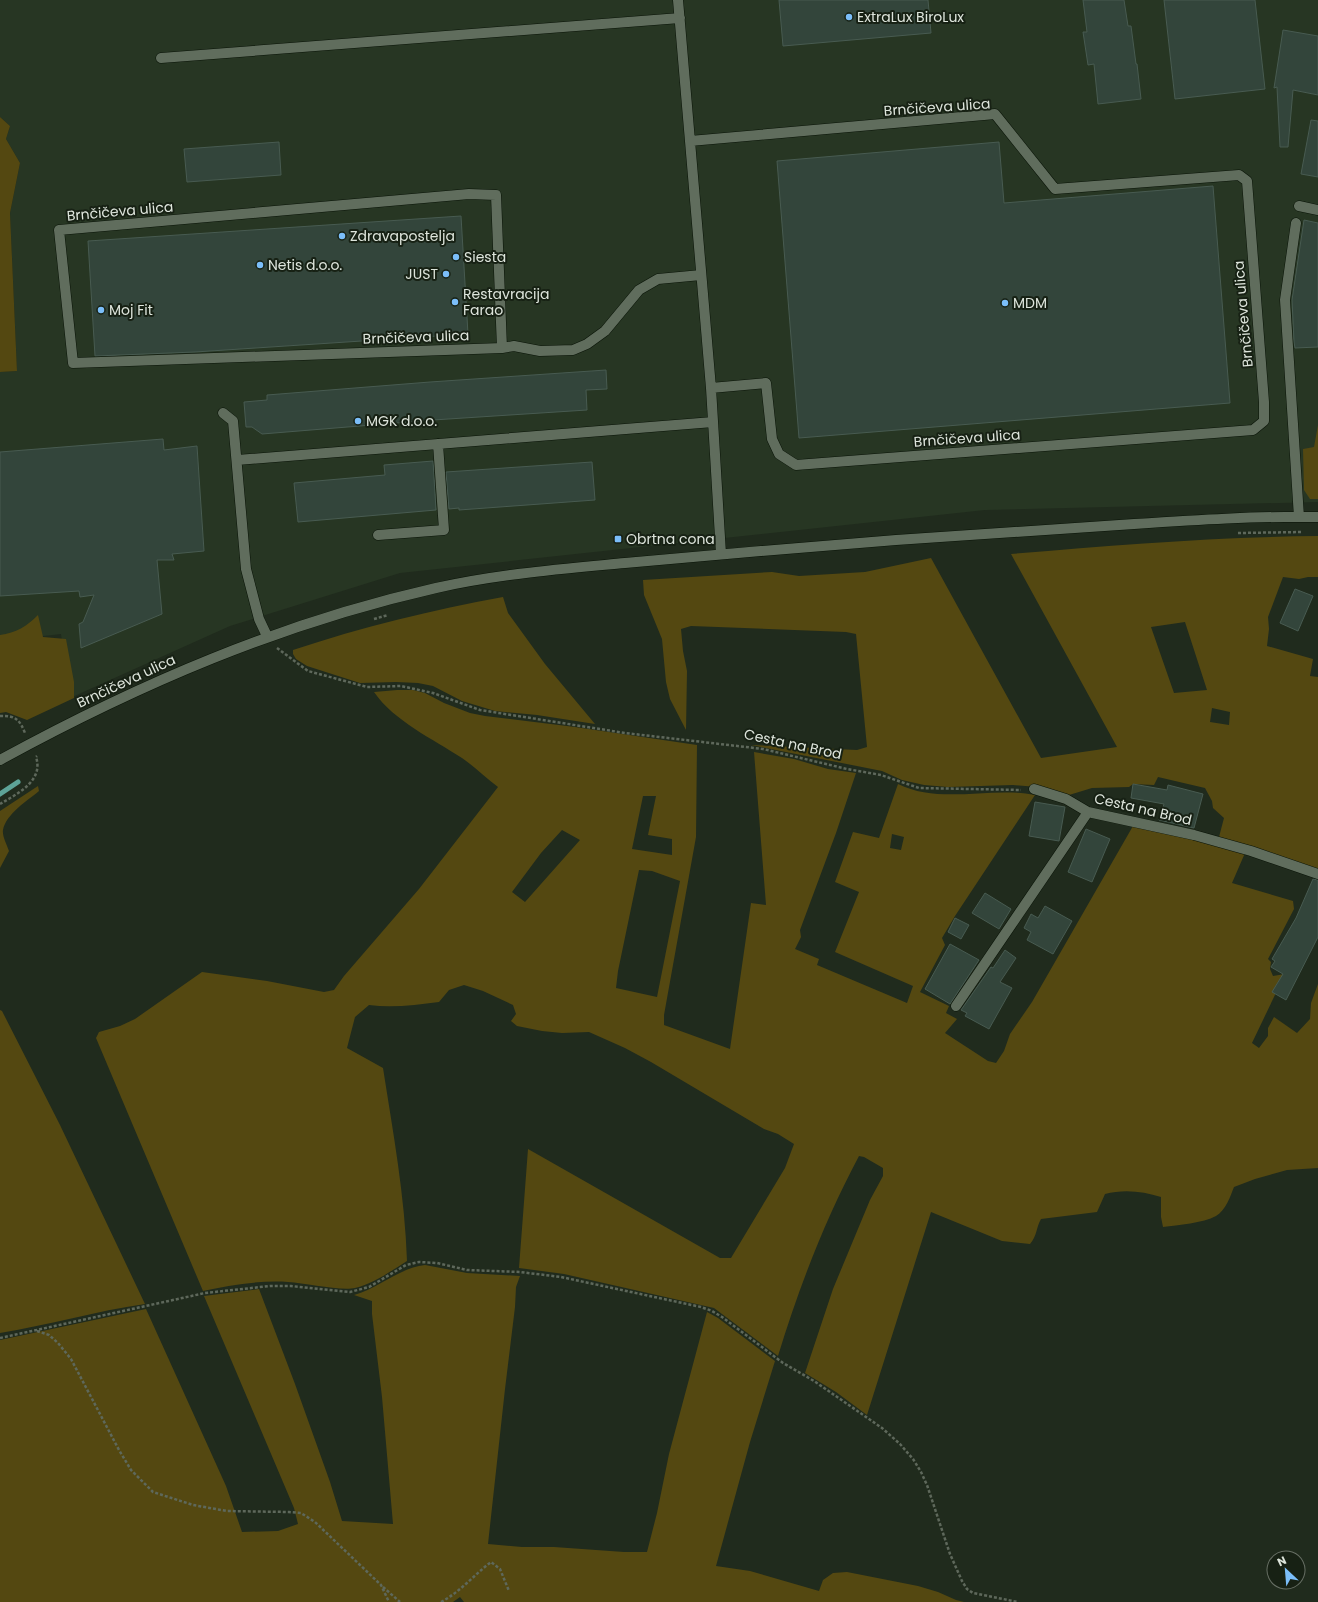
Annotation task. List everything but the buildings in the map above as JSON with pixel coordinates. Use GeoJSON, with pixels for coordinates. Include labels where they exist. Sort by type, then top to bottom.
{"type":"FeatureCollection","features":[{"type":"Feature","properties":{"kind":"street"},"geometry":{"type":"LineString","coordinates":[[678,0],[713,422],[721,554]]}},
{"type":"Feature","properties":{"kind":"street"},"geometry":{"type":"LineString","coordinates":[[161,58],[680,18]]}},
{"type":"Feature","properties":{"kind":"street","name":"Brnčičeva ulica"},"geometry":{"type":"LineString","coordinates":[[690,141],[995,114],[1055,189],[1239,174],[1247,181],[1264,402],[1264,421],[1253,430],[796,465],[779,454],[772,439],[766,383],[710,388]]}},
{"type":"Feature","properties":{"kind":"street","name":"Brnčičeva ulica"},"geometry":{"type":"LineString","coordinates":[[502,348],[496,195],[461,195],[59,230],[73,363],[502,348],[514,346],[540,352],[572,350],[586,344],[605,331],[639,290],[658,279],[701,275]]}},
{"type":"Feature","properties":{"kind":"street"},"geometry":{"type":"LineString","coordinates":[[1299,206],[1318,210]]}},
{"type":"Feature","properties":{"kind":"street"},"geometry":{"type":"LineString","coordinates":[[1296,223],[1284,300],[1299,517]]}},
{"type":"Feature","properties":{"kind":"street"},"geometry":{"type":"LineString","coordinates":[[223,413],[233,421],[246,569],[259,619],[267,636]]}},
{"type":"Feature","properties":{"kind":"street"},"geometry":{"type":"LineString","coordinates":[[237,460],[713,422]]}},
{"type":"Feature","properties":{"kind":"street"},"geometry":{"type":"LineString","coordinates":[[378,535],[444,530],[438,444]]}},
{"type":"Feature","properties":{"kind":"street","name":"Brnčičeva ulica"},"geometry":{"type":"LineString","coordinates":[[0,760],[108,703],[267,636],[348,611],[435,588],[486,578],[529,572],[721,554],[989,533],[1170,522],[1318,517]]}},
{"type":"Feature","properties":{"kind":"street","name":"Cesta na Brod"},"geometry":{"type":"LineString","coordinates":[[1034,789],[1066,799],[1088,812],[1194,835],[1251,851],[1318,874]]}},
{"type":"Feature","properties":{"kind":"street"},"geometry":{"type":"LineString","coordinates":[[956,1006],[1034,888],[1088,812]]}},
{"type":"Feature","properties":{"kind":"path"},"geometry":{"type":"LineString","coordinates":[[1236,533],[1307,532]]}},
{"type":"Feature","properties":{"kind":"path"},"geometry":{"type":"LineString","coordinates":[[372,620],[395,613]]}},
{"type":"Feature","properties":{"kind":"path","name":"Cesta na Brod"},"geometry":{"type":"LineString","coordinates":[[283,645],[275,647],[308,671],[367,687],[401,686],[433,693],[480,710],[625,733],[764,749],[847,769],[881,775],[919,788],[1034,789]]}},
{"type":"Feature","properties":{"kind":"path"},"geometry":{"type":"LineString","coordinates":[[0,716],[14,718],[21,723],[38,765],[37,773],[29,785],[0,804]]}},
{"type":"Feature","properties":{"kind":"path"},"geometry":{"type":"LineString","coordinates":[[36,757],[43,753]]}},
{"type":"Feature","properties":{"kind":"path"},"geometry":{"type":"LineString","coordinates":[[0,1338],[205,1293],[270,1286],[291,1286],[350,1292],[369,1287],[406,1265],[419,1262],[437,1263],[467,1270],[520,1272],[561,1277],[712,1311],[783,1364],[814,1382],[882,1428],[900,1444],[913,1459],[927,1484],[950,1554],[967,1589],[973,1593],[1018,1602]]}},
{"type":"Feature","properties":{"kind":"path"},"geometry":{"type":"LineString","coordinates":[[36,1331],[49,1335],[58,1343],[71,1359],[131,1470],[153,1492],[193,1505],[227,1511],[301,1513],[315,1522],[400,1602]]}},
{"type":"Feature","properties":{"kind":"path"},"geometry":{"type":"LineString","coordinates":[[442,1602],[454,1595],[490,1562],[500,1569],[509,1591]]}},
{"type":"Feature","properties":{"kind":"path"},"geometry":{"type":"LineString","coordinates":[[381,1585],[389,1602]]}},
{"type":"Feature","properties":{"kind":"shaded area"},"geometry":{"type":"Polygon","coordinates":[[[0,0],[1318,0],[1318,502],[985,510],[400,573],[230,626],[70,698],[61,634],[0,641],[0,372],[17,371],[10,213],[20,163],[6,139],[10,126],[0,117],[0,0]]]}},
{"type":"Feature","properties":{"kind":"shaded area"},"geometry":{"type":"Polygon","coordinates":[[[0,117],[10,126],[6,139],[20,163],[10,213],[17,371],[0,372],[0,117]]]}},
{"type":"Feature","properties":{"kind":"shaded area"},"geometry":{"type":"Polygon","coordinates":[[[1318,425],[1318,499],[1310,499],[1304,490],[1303,449],[1314,447],[1318,425]]]}},
{"type":"Feature","properties":{"kind":"shaded area"},"geometry":{"type":"Polygon","coordinates":[[[1318,536],[1318,577],[1299,579],[1283,577],[1268,617],[1269,629],[1267,646],[1313,659],[1310,676],[1318,677],[1318,869],[1219,837],[1224,818],[1213,808],[1212,801],[1205,788],[1158,777],[1154,785],[1133,784],[1129,787],[1092,788],[1069,795],[1038,787],[1013,785],[948,787],[924,785],[902,780],[882,771],[751,745],[857,750],[867,747],[856,634],[846,632],[691,626],[681,629],[687,671],[686,730],[670,699],[666,682],[662,639],[644,595],[643,580],[772,572],[799,576],[865,572],[931,558],[1041,758],[1117,747],[1011,554],[1164,542],[1318,536]],[[1185,622],[1151,627],[1174,693],[1207,690],[1185,622]],[[1212,708],[1210,722],[1229,725],[1230,712],[1212,708]]]}},
{"type":"Feature","properties":{"kind":"shaded area"},"geometry":{"type":"Polygon","coordinates":[[[503,597],[508,613],[545,664],[595,724],[537,715],[495,711],[462,701],[433,686],[418,683],[360,683],[307,666],[296,659],[293,654],[293,650],[371,627],[424,613],[503,597]]]}},
{"type":"Feature","properties":{"kind":"shaded area"},"geometry":{"type":"Polygon","coordinates":[[[38,615],[43,637],[66,639],[74,682],[74,698],[27,720],[6,712],[0,713],[0,635],[11,633],[21,628],[38,615]]]}},
{"type":"Feature","properties":{"kind":"shaded area"},"geometry":{"type":"Polygon","coordinates":[[[413,690],[425,693],[444,703],[470,713],[485,716],[575,727],[697,745],[696,837],[664,1015],[664,1025],[730,1049],[751,903],[766,905],[754,752],[794,759],[828,769],[856,773],[836,833],[800,930],[801,937],[795,949],[819,959],[817,965],[907,1003],[913,986],[835,952],[859,892],[835,882],[853,832],[879,838],[898,784],[914,790],[931,793],[948,794],[1001,792],[1035,795],[942,938],[945,945],[920,992],[949,1006],[946,1013],[957,1019],[945,1033],[988,1061],[996,1063],[1004,1051],[1010,1034],[1032,1002],[1133,826],[1191,837],[1245,853],[1232,883],[1293,901],[1294,909],[1268,959],[1271,962],[1270,969],[1273,976],[1285,974],[1252,1043],[1259,1048],[1268,1036],[1268,1028],[1274,1017],[1297,1033],[1310,1019],[1311,1003],[1318,984],[1318,1168],[1287,1170],[1255,1179],[1234,1187],[1225,1207],[1216,1216],[1197,1222],[1163,1227],[1161,1217],[1161,1197],[1133,1191],[1112,1192],[1105,1194],[1097,1212],[1041,1219],[1034,1238],[1030,1244],[1002,1241],[931,1212],[867,1415],[836,1392],[805,1373],[833,1289],[870,1200],[883,1176],[883,1168],[864,1157],[859,1156],[824,1229],[804,1279],[778,1356],[714,1308],[564,1274],[519,1268],[528,1149],[720,1258],[731,1258],[785,1168],[794,1144],[778,1134],[764,1129],[651,1062],[625,1048],[589,1032],[562,1033],[517,1026],[511,1021],[516,1014],[513,1005],[483,991],[464,985],[449,990],[439,1002],[395,1006],[369,1005],[355,1017],[347,1048],[383,1068],[404,1213],[407,1261],[375,1280],[362,1286],[349,1289],[295,1283],[257,1282],[203,1291],[96,1038],[99,1032],[120,1026],[135,1019],[202,972],[267,981],[324,992],[334,990],[344,976],[419,889],[498,787],[462,758],[403,721],[382,702],[374,692],[413,690]],[[643,796],[632,849],[672,855],[672,839],[648,835],[656,796],[643,796]],[[562,830],[541,853],[512,892],[525,902],[580,840],[562,830]],[[892,834],[890,848],[901,850],[904,837],[892,834]],[[639,870],[618,971],[616,988],[657,997],[680,881],[652,871],[639,870]]]}},
{"type":"Feature","properties":{"kind":"shaded area"},"geometry":{"type":"Polygon","coordinates":[[[38,786],[39,791],[18,808],[5,824],[3,835],[9,851],[0,868],[0,811],[38,786]]]}},
{"type":"Feature","properties":{"kind":"shaded area"},"geometry":{"type":"Polygon","coordinates":[[[0,1010],[2,1011],[60,1125],[145,1304],[0,1333],[0,1010]]]}},
{"type":"Feature","properties":{"kind":"shaded area"},"geometry":{"type":"Polygon","coordinates":[[[425,1265],[467,1273],[520,1276],[516,1287],[488,1544],[522,1547],[554,1547],[624,1552],[647,1552],[657,1513],[669,1454],[707,1312],[718,1318],[775,1361],[750,1442],[716,1566],[750,1571],[819,1591],[823,1580],[833,1573],[847,1572],[918,1586],[964,1602],[464,1602],[460,1597],[453,1602],[0,1602],[0,1340],[146,1309],[226,1486],[242,1532],[278,1531],[298,1524],[294,1508],[204,1296],[259,1289],[295,1384],[330,1482],[342,1521],[393,1524],[382,1397],[372,1314],[372,1301],[354,1295],[372,1288],[406,1270],[425,1265]]]}},
{"type":"Feature","properties":{"kind":"waterway"},"geometry":{"type":"LineString","coordinates":[[0,794],[18,782]]}},
{"type":"Feature","properties":{"kind":"place","name":"ExtraLux BiroLux"},"geometry":{"type":"Point","coordinates":[849,17]}},
{"type":"Feature","properties":{"kind":"place","name":"Zdravapostelja"},"geometry":{"type":"Point","coordinates":[342,236]}},
{"type":"Feature","properties":{"kind":"place","name":"Siesta"},"geometry":{"type":"Point","coordinates":[456,257]}},
{"type":"Feature","properties":{"kind":"place","name":"Netis d.o.o."},"geometry":{"type":"Point","coordinates":[260,265]}},
{"type":"Feature","properties":{"kind":"place","name":"JUST"},"geometry":{"type":"Point","coordinates":[446,274]}},
{"type":"Feature","properties":{"kind":"place","name":"Restavracija Farao"},"geometry":{"type":"Point","coordinates":[455,302]}},
{"type":"Feature","properties":{"kind":"place","name":"MDM"},"geometry":{"type":"Point","coordinates":[1005,303]}},
{"type":"Feature","properties":{"kind":"place","name":"Moj Fit"},"geometry":{"type":"Point","coordinates":[101,310]}},
{"type":"Feature","properties":{"kind":"place","name":"MGK d.o.o."},"geometry":{"type":"Point","coordinates":[358,421]}},
{"type":"Feature","properties":{"kind":"place","name":"Obrtna cona"},"geometry":{"type":"Point","coordinates":[618,539]}}]}
